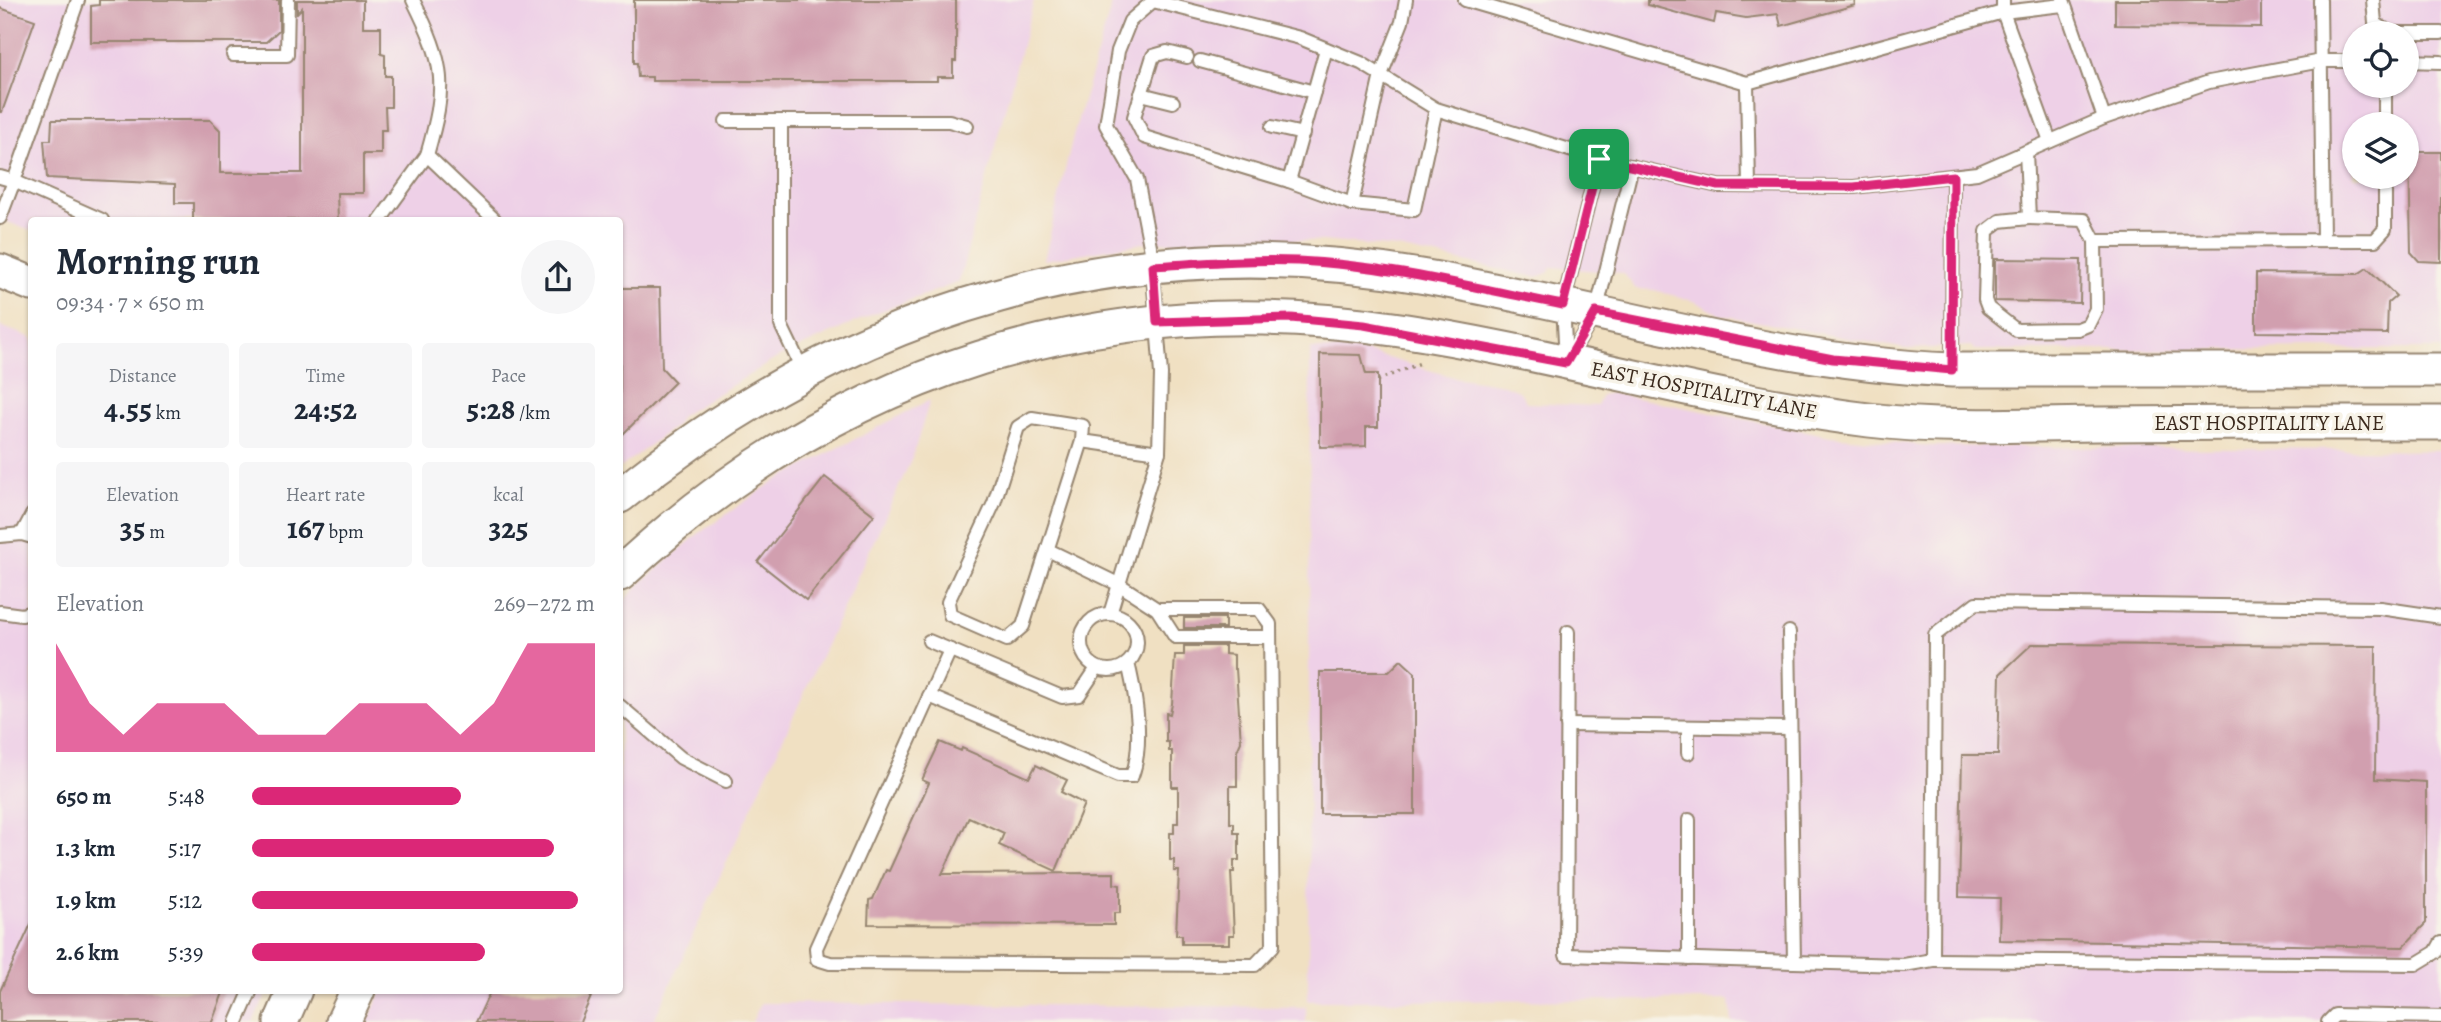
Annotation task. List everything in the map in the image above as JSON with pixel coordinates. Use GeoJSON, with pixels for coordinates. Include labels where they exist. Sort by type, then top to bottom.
{"type":"FeatureCollection","features":[{"type":"Feature","properties":{"kind":"main road"},"geometry":{"type":"LineString","coordinates":[[623,494],[710,427],[803,371],[935,314],[1016,289],[1153,266],[1299,261],[1364,267],[1833,359],[1952,370],[2441,370]]}},
{"type":"Feature","properties":{"kind":"main road"},"geometry":{"type":"LineString","coordinates":[[0,271],[28,282]]}},
{"type":"Feature","properties":{"kind":"main road","name":"EAST HOSPITALITY LANE"},"geometry":{"type":"LineString","coordinates":[[623,571],[688,514],[740,477],[811,431],[892,389],[956,363],[1028,342],[1157,322],[1291,318],[1364,325],[1777,405],[1874,421],[1966,425],[2441,423]]}},
{"type":"Feature","properties":{"kind":"main road"},"geometry":{"type":"LineString","coordinates":[[281,1022],[293,994]]}},
{"type":"Feature","properties":{"kind":"main road"},"geometry":{"type":"LineString","coordinates":[[343,1022],[356,994]]}},
{"type":"Feature","properties":{"kind":"lane"},"geometry":{"type":"LineString","coordinates":[[0,218],[78,0]]}},
{"type":"Feature","properties":{"kind":"lane"},"geometry":{"type":"LineString","coordinates":[[233,55],[287,55],[288,0]]}},
{"type":"Feature","properties":{"kind":"lane"},"geometry":{"type":"LineString","coordinates":[[382,217],[427,155],[441,105],[439,61],[412,0]]}},
{"type":"Feature","properties":{"kind":"lane"},"geometry":{"type":"LineString","coordinates":[[1352,204],[1381,75],[1402,22],[1406,0]]}},
{"type":"Feature","properties":{"kind":"lane"},"geometry":{"type":"LineString","coordinates":[[2320,0],[2323,240]]}},
{"type":"Feature","properties":{"kind":"lane"},"geometry":{"type":"LineString","coordinates":[[2372,0],[2375,23],[2386,31],[2441,33]]}},
{"type":"Feature","properties":{"kind":"lane"},"geometry":{"type":"LineString","coordinates":[[1110,614],[1159,452],[1161,374],[1153,266],[1137,179],[1106,125],[1118,51],[1130,21],[1153,1],[1300,38],[1361,63],[1436,109],[1599,159],[1718,186],[1854,187],[1977,173],[2104,118],[2208,82],[2321,61],[2342,61]]}},
{"type":"Feature","properties":{"kind":"lane"},"geometry":{"type":"LineString","coordinates":[[1468,1],[1747,83],[2003,6],[2063,3],[2104,118]]}},
{"type":"Feature","properties":{"kind":"lane"},"geometry":{"type":"LineString","coordinates":[[2003,6],[2050,141]]}},
{"type":"Feature","properties":{"kind":"lane"},"geometry":{"type":"LineString","coordinates":[[1289,181],[1326,49]]}},
{"type":"Feature","properties":{"kind":"lane"},"geometry":{"type":"LineString","coordinates":[[1187,57],[1167,52],[1153,56],[1133,117],[1144,137],[1289,181],[1352,204],[1414,209],[1436,109]]}},
{"type":"Feature","properties":{"kind":"lane"},"geometry":{"type":"LineString","coordinates":[[1200,61],[1314,92]]}},
{"type":"Feature","properties":{"kind":"lane"},"geometry":{"type":"LineString","coordinates":[[2419,61],[2441,62]]}},
{"type":"Feature","properties":{"kind":"lane"},"geometry":{"type":"LineString","coordinates":[[1747,83],[1749,186]]}},
{"type":"Feature","properties":{"kind":"lane"},"geometry":{"type":"LineString","coordinates":[[1141,94],[1173,102]]}},
{"type":"Feature","properties":{"kind":"lane"},"geometry":{"type":"LineString","coordinates":[[726,121],[949,121],[967,126]]}},
{"type":"Feature","properties":{"kind":"lane"},"geometry":{"type":"LineString","coordinates":[[781,122],[781,325],[803,371]]}},
{"type":"Feature","properties":{"kind":"lane"},"geometry":{"type":"LineString","coordinates":[[1272,127],[1303,134]]}},
{"type":"Feature","properties":{"kind":"lane"},"geometry":{"type":"LineString","coordinates":[[2026,152],[2029,218]]}},
{"type":"Feature","properties":{"kind":"lane"},"geometry":{"type":"LineString","coordinates":[[427,155],[492,217]]}},
{"type":"Feature","properties":{"kind":"lane"},"geometry":{"type":"LineString","coordinates":[[1566,363],[1563,305],[1599,159]]}},
{"type":"Feature","properties":{"kind":"lane"},"geometry":{"type":"LineString","coordinates":[[1566,363],[1596,312],[1632,166]]}},
{"type":"Feature","properties":{"kind":"lane"},"geometry":{"type":"LineString","coordinates":[[1952,370],[1953,176]]}},
{"type":"Feature","properties":{"kind":"lane"},"geometry":{"type":"LineString","coordinates":[[0,177],[95,217]]}},
{"type":"Feature","properties":{"kind":"lane"},"geometry":{"type":"LineString","coordinates":[[2095,241],[2375,240],[2385,229],[2385,189]]}},
{"type":"Feature","properties":{"kind":"lane"},"geometry":{"type":"LineString","coordinates":[[2029,218],[2084,220],[2095,241],[2096,309],[2088,325],[2078,329],[2010,328],[1993,315],[1985,300],[1984,237],[1992,225],[2000,221],[2029,218]]}},
{"type":"Feature","properties":{"kind":"lane"},"geometry":{"type":"LineString","coordinates":[[1032,418],[1083,426],[1082,441],[1023,626],[1007,640],[950,615],[948,602],[994,503],[1018,427],[1032,418]]}},
{"type":"Feature","properties":{"kind":"lane"},"geometry":{"type":"LineString","coordinates":[[1082,441],[1159,452]]}},
{"type":"Feature","properties":{"kind":"lane"},"geometry":{"type":"LineString","coordinates":[[0,536],[27,535]]}},
{"type":"Feature","properties":{"kind":"lane"},"geometry":{"type":"LineString","coordinates":[[1048,550],[1120,584],[1157,610],[1175,637],[1270,637]]}},
{"type":"Feature","properties":{"kind":"lane"},"geometry":{"type":"LineString","coordinates":[[1933,960],[1935,635],[1976,603],[2380,608],[2441,617]]}},
{"type":"Feature","properties":{"kind":"lane"},"geometry":{"type":"LineString","coordinates":[[950,650],[816,948],[817,959],[830,963],[1255,965],[1273,946],[1270,624],[1259,609],[1157,610]]}},
{"type":"Feature","properties":{"kind":"lane"},"geometry":{"type":"LineString","coordinates":[[0,612],[28,613]]}},
{"type":"Feature","properties":{"kind":"lane"},"geometry":{"type":"LineString","coordinates":[[1110,614],[1121,617],[1136,632],[1135,654],[1128,663],[1108,670],[1097,668],[1088,662],[1081,641],[1090,622],[1110,614]]}},
{"type":"Feature","properties":{"kind":"lane"},"geometry":{"type":"LineString","coordinates":[[1568,632],[1566,956],[1904,965],[1933,960],[2416,964],[2436,952],[2441,943]]}},
{"type":"Feature","properties":{"kind":"lane"},"geometry":{"type":"LineString","coordinates":[[1789,632],[1794,962]]}},
{"type":"Feature","properties":{"kind":"lane"},"geometry":{"type":"LineString","coordinates":[[929,640],[1062,697],[1079,695],[1097,668]]}},
{"type":"Feature","properties":{"kind":"lane"},"geometry":{"type":"LineString","coordinates":[[929,696],[1118,776],[1132,776],[1137,762],[1134,688],[1128,663]]}},
{"type":"Feature","properties":{"kind":"lane"},"geometry":{"type":"LineString","coordinates":[[623,709],[681,758],[726,781]]}},
{"type":"Feature","properties":{"kind":"lane"},"geometry":{"type":"LineString","coordinates":[[1566,725],[1789,728]]}},
{"type":"Feature","properties":{"kind":"lane"},"geometry":{"type":"LineString","coordinates":[[1688,727],[1688,753]]}},
{"type":"Feature","properties":{"kind":"lane"},"geometry":{"type":"LineString","coordinates":[[1689,820],[1689,959]]}},
{"type":"Feature","properties":{"kind":"lane"},"geometry":{"type":"LineString","coordinates":[[237,1022],[249,994]]}},
{"type":"Feature","properties":{"kind":"lane"},"geometry":{"type":"LineString","coordinates":[[2328,1022],[2335,1015],[2441,1017]]}},
{"type":"Feature","properties":{"kind":"path"},"geometry":{"type":"LineString","coordinates":[[1378,380],[1425,362]]}},
{"type":"Feature","properties":{"kind":"shaded area"},"geometry":{"type":"Polygon","coordinates":[[[0,0],[1034,0],[959,282],[873,314],[777,358],[681,416],[676,425],[623,466],[623,217],[28,217],[28,230],[0,219],[0,0]]]}},
{"type":"Feature","properties":{"kind":"shaded area"},"geometry":{"type":"Polygon","coordinates":[[[1113,0],[2441,0],[2441,349],[1976,350],[1971,346],[1907,349],[1721,315],[1694,301],[1654,290],[1636,289],[1623,273],[1551,267],[1548,273],[1536,277],[1398,248],[1323,241],[1252,239],[1144,243],[1044,260],[1073,136],[1113,0]]]}},
{"type":"Feature","properties":{"kind":"shaded area"},"geometry":{"type":"Polygon","coordinates":[[[0,326],[28,336],[28,994],[267,994],[253,1022],[0,1022],[0,326]]]}},
{"type":"Feature","properties":{"kind":"shaded area"},"geometry":{"type":"Polygon","coordinates":[[[1310,349],[1360,350],[1453,377],[1504,385],[1520,392],[1527,403],[1597,406],[1602,395],[1611,393],[1830,436],[1929,446],[2441,451],[2441,1022],[1732,1022],[1730,1000],[1308,1001],[1310,349]]]}},
{"type":"Feature","properties":{"kind":"shaded area"},"geometry":{"type":"Polygon","coordinates":[[[930,400],[912,458],[653,1022],[367,1022],[381,994],[623,994],[623,603],[643,581],[698,534],[773,482],[930,400]]]}},
{"type":"Feature","properties":{"kind":"shaded area"},"geometry":{"type":"Polygon","coordinates":[[[761,1003],[1306,1007],[1306,1022],[752,1022],[761,1003]]]}},
{"type":"Feature","properties":{"kind":"building"},"geometry":{"type":"Polygon","coordinates":[[[99,0],[279,0],[279,30],[266,42],[91,42],[91,6],[99,5],[99,0]]]}},
{"type":"Feature","properties":{"kind":"building"},"geometry":{"type":"Polygon","coordinates":[[[297,0],[363,0],[363,27],[381,27],[381,54],[385,55],[385,76],[391,76],[391,107],[385,107],[386,130],[381,130],[381,154],[363,154],[363,193],[337,193],[338,217],[193,217],[193,203],[175,203],[175,184],[47,178],[44,140],[51,140],[52,120],[210,120],[220,130],[220,173],[302,173],[302,8],[297,13],[297,0]]]}},
{"type":"Feature","properties":{"kind":"building"},"geometry":{"type":"Polygon","coordinates":[[[634,0],[956,0],[956,61],[953,61],[953,77],[937,77],[937,81],[652,81],[652,77],[638,77],[637,63],[634,63],[634,0]]]}},
{"type":"Feature","properties":{"kind":"building"},"geometry":{"type":"Polygon","coordinates":[[[1648,0],[1854,0],[1855,5],[1781,26],[1778,14],[1746,18],[1716,13],[1714,23],[1648,5],[1648,0]]]}},
{"type":"Feature","properties":{"kind":"building"},"geometry":{"type":"Polygon","coordinates":[[[2115,0],[2261,0],[2261,27],[2115,25],[2115,0]]]}},
{"type":"Feature","properties":{"kind":"building"},"geometry":{"type":"Polygon","coordinates":[[[0,8],[35,20],[2,112],[0,112],[0,8]]]}},
{"type":"Feature","properties":{"kind":"building"},"geometry":{"type":"Polygon","coordinates":[[[2419,152],[2441,152],[2441,262],[2419,261],[2411,252],[2410,189],[2419,189],[2419,152]]]}},
{"type":"Feature","properties":{"kind":"building"},"geometry":{"type":"Polygon","coordinates":[[[1995,259],[2081,260],[2080,303],[1995,301],[1995,259]]]}},
{"type":"Feature","properties":{"kind":"building"},"geometry":{"type":"Polygon","coordinates":[[[2367,268],[2396,296],[2388,303],[2387,334],[2256,332],[2256,273],[2358,274],[2367,268]]]}},
{"type":"Feature","properties":{"kind":"building"},"geometry":{"type":"Polygon","coordinates":[[[623,288],[660,288],[662,368],[675,382],[623,434],[623,288]]]}},
{"type":"Feature","properties":{"kind":"building"},"geometry":{"type":"Polygon","coordinates":[[[1320,354],[1361,355],[1366,374],[1378,374],[1378,427],[1366,427],[1366,446],[1320,447],[1320,354]]]}},
{"type":"Feature","properties":{"kind":"building"},"geometry":{"type":"Polygon","coordinates":[[[825,477],[874,515],[806,600],[758,562],[825,477]]]}},
{"type":"Feature","properties":{"kind":"building"},"geometry":{"type":"Polygon","coordinates":[[[1184,618],[1225,618],[1225,628],[1184,628],[1184,618]]]}},
{"type":"Feature","properties":{"kind":"building"},"geometry":{"type":"Polygon","coordinates":[[[2032,644],[2376,646],[2375,779],[2426,782],[2426,923],[2403,947],[1999,940],[2000,898],[1959,897],[1962,755],[1998,755],[2000,674],[2032,644]]]}},
{"type":"Feature","properties":{"kind":"building"},"geometry":{"type":"Polygon","coordinates":[[[1184,646],[1225,646],[1225,654],[1234,655],[1241,742],[1237,751],[1237,786],[1230,786],[1230,823],[1234,823],[1234,833],[1239,833],[1239,860],[1234,860],[1234,872],[1231,872],[1234,935],[1229,935],[1229,944],[1182,944],[1182,935],[1176,935],[1179,871],[1174,871],[1174,860],[1170,860],[1170,833],[1174,833],[1174,823],[1178,823],[1178,787],[1172,787],[1172,751],[1169,751],[1169,742],[1166,742],[1166,713],[1170,714],[1172,704],[1175,655],[1184,655],[1184,646]]]}},
{"type":"Feature","properties":{"kind":"building"},"geometry":{"type":"Polygon","coordinates":[[[1401,660],[1415,673],[1415,814],[1320,814],[1320,672],[1389,672],[1401,660]]]}},
{"type":"Feature","properties":{"kind":"building"},"geometry":{"type":"Polygon","coordinates":[[[940,742],[961,751],[962,748],[1029,778],[1036,765],[1067,780],[1061,792],[1084,804],[1056,871],[999,845],[1004,833],[969,817],[942,874],[1114,873],[1114,884],[1120,885],[1120,913],[1114,913],[1114,925],[868,924],[869,900],[873,899],[886,870],[889,871],[929,783],[922,780],[940,742]]]}},
{"type":"Feature","properties":{"kind":"building"},"geometry":{"type":"Polygon","coordinates":[[[28,931],[28,994],[222,994],[212,1022],[0,1022],[0,991],[28,931]]]}},
{"type":"Feature","properties":{"kind":"building"},"geometry":{"type":"Polygon","coordinates":[[[489,994],[592,994],[580,1022],[476,1022],[489,994]]]}},
{"type":"Feature","properties":{"kind":"route"},"geometry":{"type":"LineString","coordinates":[[1599,159],[1718,186],[1854,187],[1953,176],[1952,370],[1885,366],[1833,359],[1596,312],[1566,363],[1364,325],[1291,318],[1157,322],[1153,266],[1225,261],[1299,261],[1364,267],[1563,305],[1599,159]]}}]}
